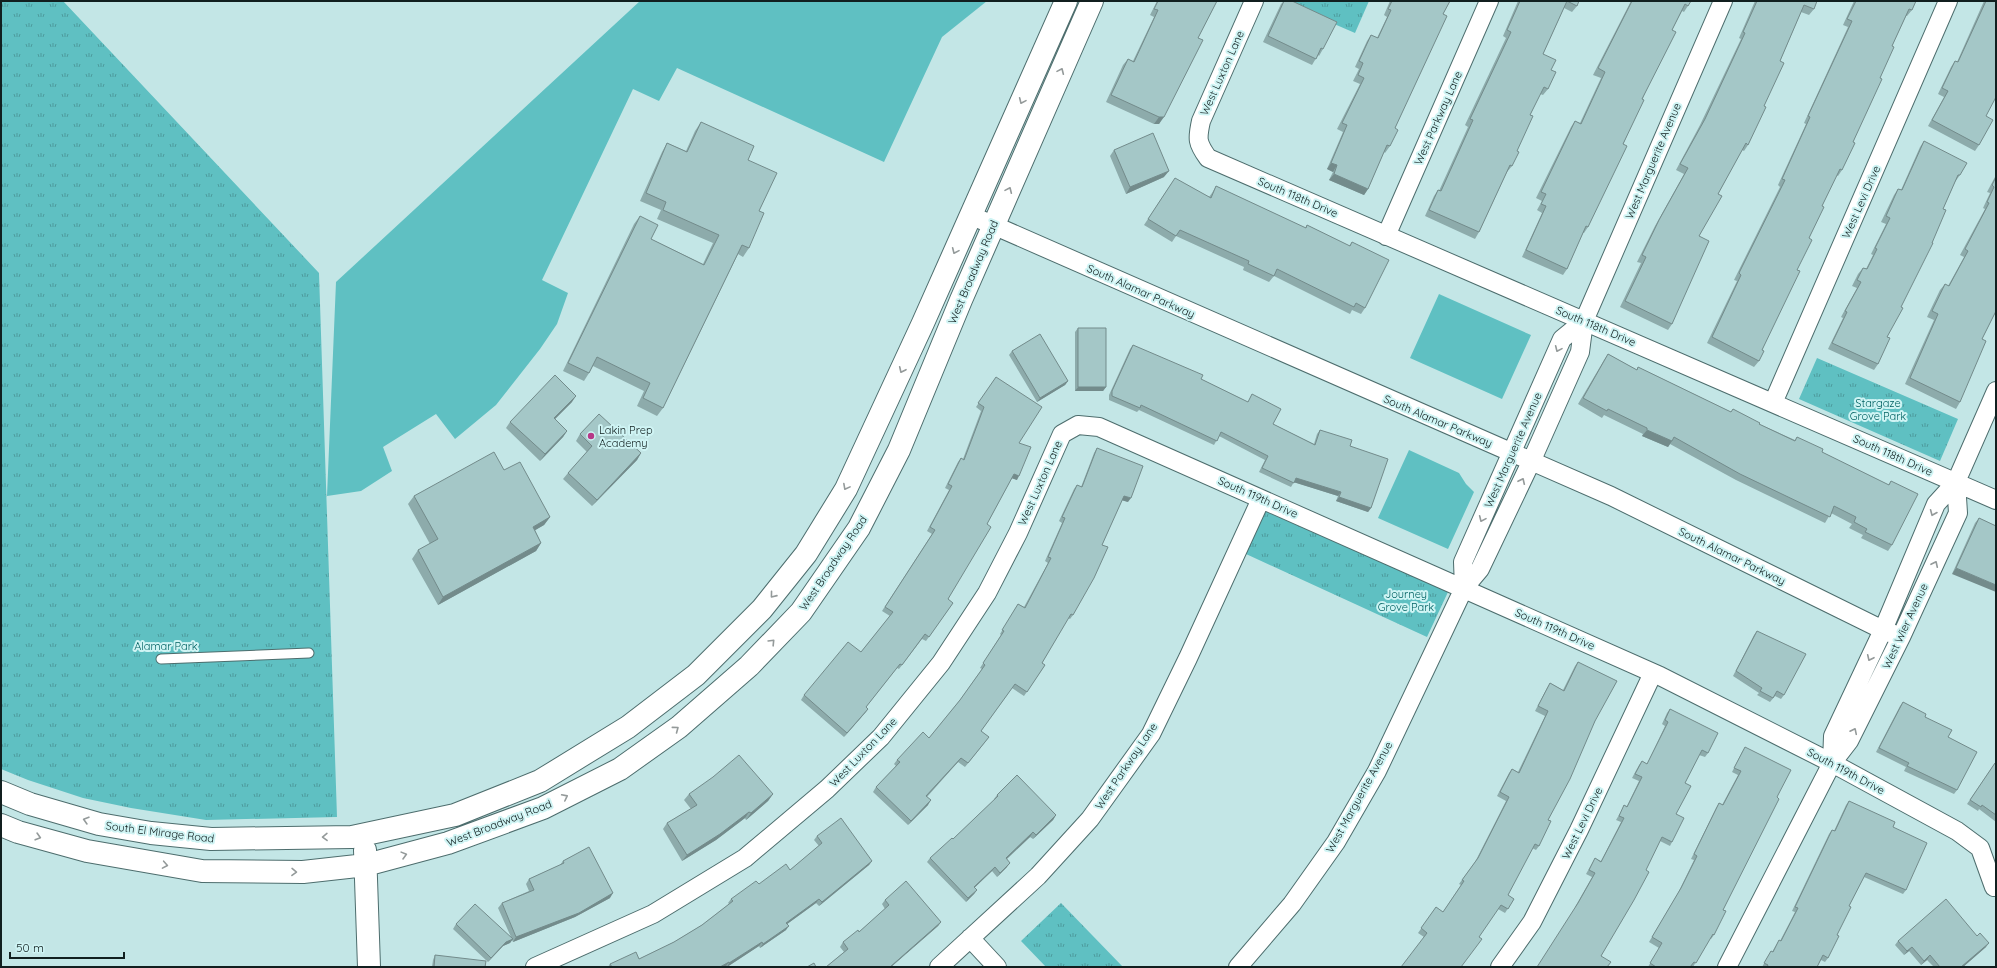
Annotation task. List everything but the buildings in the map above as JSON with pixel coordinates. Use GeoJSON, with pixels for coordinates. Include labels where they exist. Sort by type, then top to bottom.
{"type":"FeatureCollection","features":[{"type":"Feature","properties":{"kind":"main road"},"geometry":{"type":"LineString","coordinates":[[369,967],[364,834],[455,814],[540,781],[628,727],[690,679],[762,609],[806,554],[846,489],[923,323],[1066,1]]}},
{"type":"Feature","properties":{"kind":"main road","name":"West Broadway Road"},"geometry":{"type":"LineString","coordinates":[[366,865],[448,843],[543,808],[620,769],[679,727],[749,666],[801,612],[859,528],[899,450],[993,226],[1092,1]]}},
{"type":"Feature","properties":{"kind":"main road","name":"South El Mirage Road"},"geometry":{"type":"LineString","coordinates":[[1,792],[30,804],[99,824],[152,833],[211,839],[352,837],[364,834]]}},
{"type":"Feature","properties":{"kind":"main road"},"geometry":{"type":"LineString","coordinates":[[1,824],[18,832],[87,851],[202,871],[302,872],[366,865]]}},
{"type":"Feature","properties":{"kind":"street","name":"West Luxton Lane"},"geometry":{"type":"LineString","coordinates":[[1200,147],[1197,138],[1201,121],[1254,1]]}},
{"type":"Feature","properties":{"kind":"street","name":"West Parkway Lane"},"geometry":{"type":"LineString","coordinates":[[1386,236],[1489,1]]}},
{"type":"Feature","properties":{"kind":"street","name":"West Marguerite Avenue"},"geometry":{"type":"LineString","coordinates":[[1238,967],[1292,904],[1336,842],[1376,771],[1464,588],[1480,569],[1531,462],[1580,352],[1584,321],[1723,1]]}},
{"type":"Feature","properties":{"kind":"street","name":"West Levi Drive"},"geometry":{"type":"LineString","coordinates":[[1773,402],[1948,1]]}},
{"type":"Feature","properties":{"kind":"street","name":"South 118th Drive"},"geometry":{"type":"LineString","coordinates":[[1200,147],[1208,158],[1996,500]]}},
{"type":"Feature","properties":{"kind":"street","name":"South Alamar Parkway"},"geometry":{"type":"LineString","coordinates":[[970,215],[1611,496],[1883,630],[1901,637]]}},
{"type":"Feature","properties":{"kind":"street","name":"West Marguerite Avenue"},"geometry":{"type":"LineString","coordinates":[[1464,588],[1463,562],[1562,339],[1584,321]]}},
{"type":"Feature","properties":{"kind":"street","name":"West Wier Avenue"},"geometry":{"type":"LineString","coordinates":[[1832,763],[1833,736],[1883,630],[1936,504],[1956,482],[1996,391]]}},
{"type":"Feature","properties":{"kind":"street","name":"West Luxton Lane"},"geometry":{"type":"LineString","coordinates":[[535,967],[653,914],[745,858],[822,793],[881,737],[941,663],[987,593],[1018,534],[1062,434],[1078,425]]}},
{"type":"Feature","properties":{"kind":"street","name":"South 119th Drive"},"geometry":{"type":"LineString","coordinates":[[1078,425],[1099,427],[1464,588],[1653,673],[1832,763],[1957,831],[1980,848],[1994,886]]}},
{"type":"Feature","properties":{"kind":"street","name":"West Wier Avenue"},"geometry":{"type":"LineString","coordinates":[[1727,967],[1832,763],[1850,741],[1901,637],[1958,513],[1956,482]]}},
{"type":"Feature","properties":{"kind":"street","name":"West Parkway Lane"},"geometry":{"type":"LineString","coordinates":[[939,967],[1038,876],[1090,819],[1151,734],[1188,658],[1261,499]]}},
{"type":"Feature","properties":{"kind":"street","name":"West Levi Drive"},"geometry":{"type":"LineString","coordinates":[[1500,967],[1532,922],[1579,830],[1653,673]]}},
{"type":"Feature","properties":{"kind":"street"},"geometry":{"type":"LineString","coordinates":[[970,938],[997,967]]}},
{"type":"Feature","properties":{"kind":"lane"},"geometry":{"type":"LineString","coordinates":[[161,660],[309,654]]}},
{"type":"Feature","properties":{"kind":"green space","name":"Alamar Park"},"geometry":{"type":"Polygon","coordinates":[[[1,1],[63,1],[319,273],[337,817],[206,820],[131,808],[83,798],[28,780],[1,769],[1,1]]]}},
{"type":"Feature","properties":{"kind":"green space"},"geometry":{"type":"Polygon","coordinates":[[[640,1],[987,1],[942,37],[884,162],[677,68],[659,101],[633,89],[542,280],[568,293],[557,324],[540,349],[496,405],[455,439],[436,414],[383,447],[392,471],[361,491],[327,496],[336,282],[640,1]]]}},
{"type":"Feature","properties":{"kind":"green space"},"geometry":{"type":"Polygon","coordinates":[[[1281,1],[1369,1],[1355,33],[1281,1]]]}},
{"type":"Feature","properties":{"kind":"green space"},"geometry":{"type":"Polygon","coordinates":[[[1439,294],[1531,335],[1502,399],[1410,358],[1439,294]]]}},
{"type":"Feature","properties":{"kind":"green space","name":"Stargaze Grove Park"},"geometry":{"type":"Polygon","coordinates":[[[1817,358],[1958,419],[1940,461],[1799,399],[1817,358]]]}},
{"type":"Feature","properties":{"kind":"green space"},"geometry":{"type":"Polygon","coordinates":[[[1409,450],[1459,473],[1466,484],[1474,492],[1448,549],[1378,518],[1409,450]]]}},
{"type":"Feature","properties":{"kind":"green space","name":"Journey Grove Park"},"geometry":{"type":"Polygon","coordinates":[[[1265,511],[1448,592],[1427,637],[1246,554],[1265,511]]]}},
{"type":"Feature","properties":{"kind":"green space"},"geometry":{"type":"Polygon","coordinates":[[[1061,903],[1123,967],[1046,967],[1021,941],[1061,903]]]}},
{"type":"Feature","properties":{"kind":"place","name":"Lakin Prep Academy"},"geometry":{"type":"Point","coordinates":[591,436]}}]}
